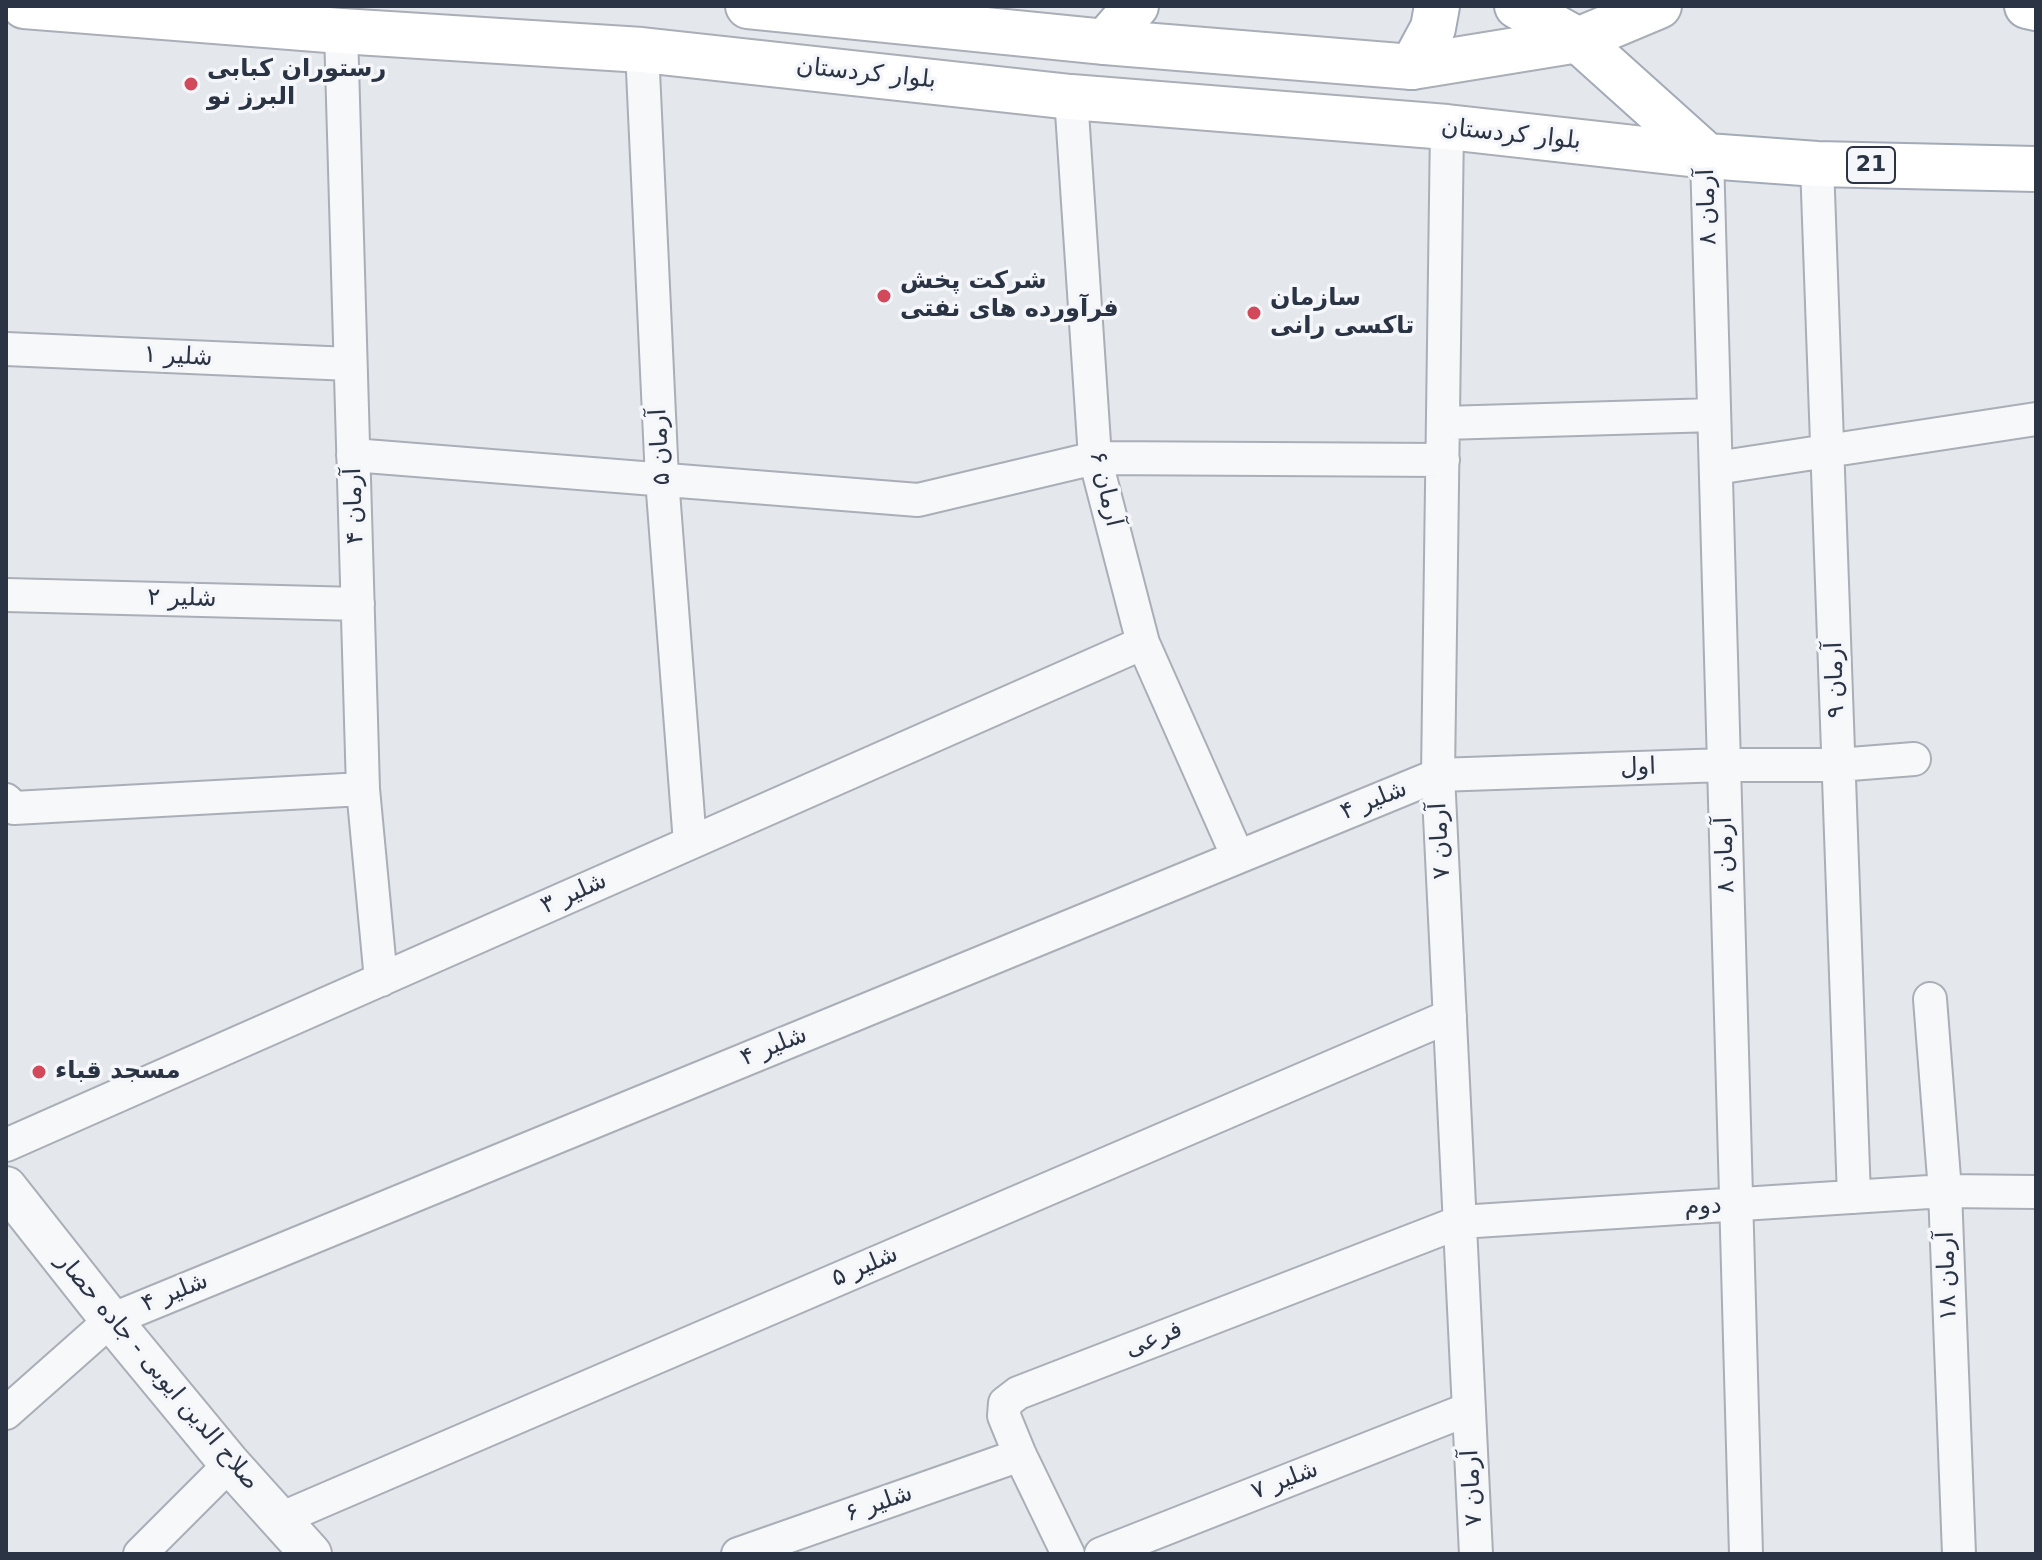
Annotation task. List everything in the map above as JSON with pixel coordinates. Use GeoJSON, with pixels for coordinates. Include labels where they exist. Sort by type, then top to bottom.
{"type":"FeatureCollection","features":[{"type":"Feature","properties":{"kind":"main road","name":"بلوار کردستان"},"geometry":{"type":"LineString","coordinates":[[24,6],[341,31],[642,50],[1071,97],[1447,127],[1707,156]]}},
{"type":"Feature","properties":{"kind":"main road"},"geometry":{"type":"LineString","coordinates":[[748,6],[1105,42],[1412,67],[1578,40],[1659,6]]}},
{"type":"Feature","properties":{"kind":"main road"},"geometry":{"type":"LineString","coordinates":[[1105,42],[1136,6]]}},
{"type":"Feature","properties":{"kind":"main road"},"geometry":{"type":"LineString","coordinates":[[1412,67],[1433,28],[1437,6]]}},
{"type":"Feature","properties":{"kind":"main road"},"geometry":{"type":"LineString","coordinates":[[1517,6],[1578,40],[1707,156]]}},
{"type":"Feature","properties":{"kind":"main road"},"geometry":{"type":"LineString","coordinates":[[2027,6],[2036,8]]}},
{"type":"Feature","properties":{"kind":"main road","name":"21"},"geometry":{"type":"LineString","coordinates":[[1707,156],[1817,164],[2036,169]]}},
{"type":"Feature","properties":{"kind":"street","name":"آرمان ۴"},"geometry":{"type":"LineString","coordinates":[[341,31],[363,789],[381,980]]}},
{"type":"Feature","properties":{"kind":"street","name":"آرمان ۵"},"geometry":{"type":"LineString","coordinates":[[642,50],[662,479],[690,843]]}},
{"type":"Feature","properties":{"kind":"street","name":"آرمان ۶"},"geometry":{"type":"LineString","coordinates":[[1071,97],[1095,458],[1143,643],[1238,857]]}},
{"type":"Feature","properties":{"kind":"street","name":"آرمان ۷"},"geometry":{"type":"LineString","coordinates":[[1447,127],[1438,775],[1476,1554]]}},
{"type":"Feature","properties":{"kind":"street","name":"آرمان ۸"},"geometry":{"type":"LineString","coordinates":[[1707,156],[1746,1554]]}},
{"type":"Feature","properties":{"kind":"street","name":"آرمان ۹"},"geometry":{"type":"LineString","coordinates":[[1817,164],[1854,1197]]}},
{"type":"Feature","properties":{"kind":"street","name":"شلیر ۱"},"geometry":{"type":"LineString","coordinates":[[6,349],[350,364]]}},
{"type":"Feature","properties":{"kind":"street"},"geometry":{"type":"LineString","coordinates":[[1444,423],[1714,415]]}},
{"type":"Feature","properties":{"kind":"street"},"geometry":{"type":"LineString","coordinates":[[1716,468],[2036,419]]}},
{"type":"Feature","properties":{"kind":"street"},"geometry":{"type":"LineString","coordinates":[[353,455],[918,500],[1095,458],[1443,460]]}},
{"type":"Feature","properties":{"kind":"street","name":"شلیر ۲"},"geometry":{"type":"LineString","coordinates":[[6,595],[358,604]]}},
{"type":"Feature","properties":{"kind":"street","name":"شلیر ۳"},"geometry":{"type":"LineString","coordinates":[[6,1145],[1143,643]]}},
{"type":"Feature","properties":{"kind":"street","name":"اول"},"geometry":{"type":"LineString","coordinates":[[1438,775],[1724,765],[1838,765],[1914,759]]}},
{"type":"Feature","properties":{"kind":"street","name":"شلیر ۴"},"geometry":{"type":"LineString","coordinates":[[6,1413],[111,1320],[1438,775]]}},
{"type":"Feature","properties":{"kind":"street"},"geometry":{"type":"LineString","coordinates":[[6,800],[14,808],[363,789]]}},
{"type":"Feature","properties":{"kind":"street","name":"آرمان ۱۸"},"geometry":{"type":"LineString","coordinates":[[1930,999],[1945,1191],[1959,1554]]}},
{"type":"Feature","properties":{"kind":"street","name":"شلیر ۵"},"geometry":{"type":"LineString","coordinates":[[280,1519],[1450,1016]]}},
{"type":"Feature","properties":{"kind":"street","name":"صلاح الدین ایوبی - جاده حصار"},"geometry":{"type":"LineString","coordinates":[[6,1187],[230,1464],[311,1554]]}},
{"type":"Feature","properties":{"kind":"street","name":"دوم"},"geometry":{"type":"LineString","coordinates":[[1460,1222],[1945,1191],[2036,1192]]}},
{"type":"Feature","properties":{"kind":"street","name":"فرعی"},"geometry":{"type":"LineString","coordinates":[[1068,1554],[1020,1455],[1004,1416],[1005,1403],[1018,1393],[1460,1222]]}},
{"type":"Feature","properties":{"kind":"street","name":"شلیر ۷"},"geometry":{"type":"LineString","coordinates":[[1101,1554],[1469,1409]]}},
{"type":"Feature","properties":{"kind":"street","name":"شلیر ۶"},"geometry":{"type":"LineString","coordinates":[[738,1554],[1020,1455]]}},
{"type":"Feature","properties":{"kind":"street"},"geometry":{"type":"LineString","coordinates":[[140,1554],[230,1464]]}},
{"type":"Feature","properties":{"kind":"place","name":"رستوران کبابی البرز نو"},"geometry":{"type":"Point","coordinates":[191,84]}},
{"type":"Feature","properties":{"kind":"place","name":"شرکت پخش فرآورده های نفتی"},"geometry":{"type":"Point","coordinates":[884,296]}},
{"type":"Feature","properties":{"kind":"place","name":"سازمان تاکسی رانی"},"geometry":{"type":"Point","coordinates":[1254,313]}},
{"type":"Feature","properties":{"kind":"place","name":"مسجد قباء"},"geometry":{"type":"Point","coordinates":[39,1072]}}]}
